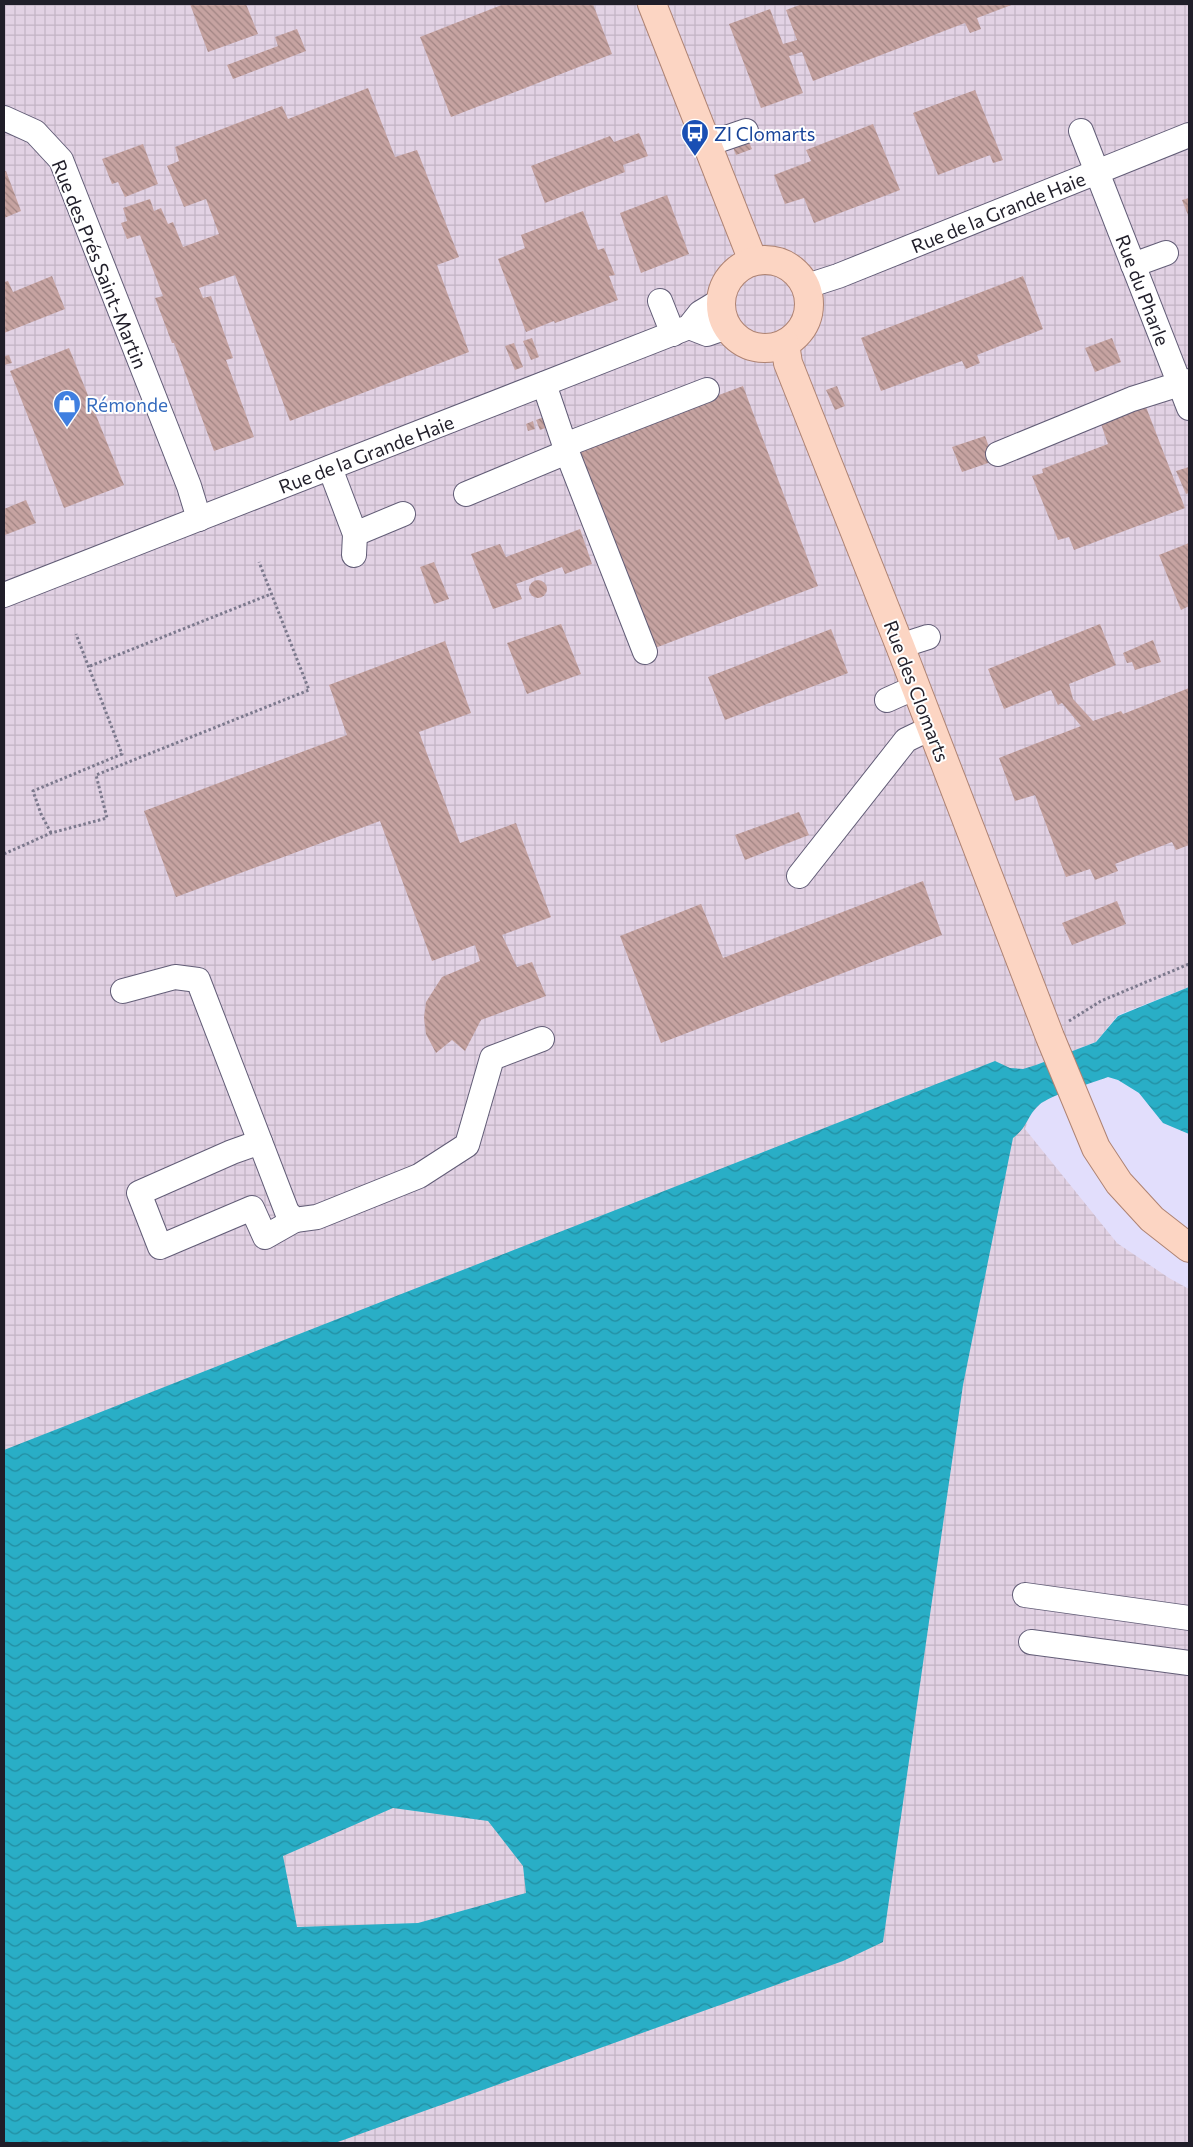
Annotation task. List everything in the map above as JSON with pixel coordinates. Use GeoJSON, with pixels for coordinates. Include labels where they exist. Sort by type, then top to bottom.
{"type":"FeatureCollection","features":[{"type":"Feature","properties":{"kind":"main road"},"geometry":{"type":"LineString","coordinates":[[652,4],[753,261]]}},
{"type":"Feature","properties":{"kind":"main road"},"geometry":{"type":"LineString","coordinates":[[765,259],[778,261],[790,266],[800,275],[806,286],[810,300],[809,313],[804,326],[796,336],[785,344],[772,348],[759,348],[746,344],[735,337],[724,314],[723,288],[730,276],[740,267],[753,261],[765,259]]}},
{"type":"Feature","properties":{"kind":"main road","name":"Rue des Clomarts"},"geometry":{"type":"LineString","coordinates":[[785,344],[788,363],[931,728],[1058,1030],[1078,1105],[1096,1148],[1119,1184],[1152,1219],[1189,1248]]}},
{"type":"Feature","properties":{"kind":"street","name":"Rue des Prés Saint-Martin"},"geometry":{"type":"LineString","coordinates":[[4,118],[35,132],[61,160],[189,486],[199,519]]}},
{"type":"Feature","properties":{"kind":"street","name":"Rue du Pharle"},"geometry":{"type":"LineString","coordinates":[[1081,130],[1097,172],[1130,276],[1185,382],[1189,408]]}},
{"type":"Feature","properties":{"kind":"street"},"geometry":{"type":"LineString","coordinates":[[708,144],[746,131]]}},
{"type":"Feature","properties":{"kind":"street","name":"Rue de la Grande Haie"},"geometry":{"type":"LineString","coordinates":[[806,286],[838,276],[1189,135]]}},
{"type":"Feature","properties":{"kind":"street"},"geometry":{"type":"LineString","coordinates":[[1130,276],[1166,253]]}},
{"type":"Feature","properties":{"kind":"street"},"geometry":{"type":"LineString","coordinates":[[660,301],[681,331]]}},
{"type":"Feature","properties":{"kind":"street","name":"Rue de la Grande Haie"},"geometry":{"type":"LineString","coordinates":[[4,595],[681,331],[700,313],[724,314]]}},
{"type":"Feature","properties":{"kind":"street"},"geometry":{"type":"LineString","coordinates":[[998,454],[1132,399],[1185,382]]}},
{"type":"Feature","properties":{"kind":"street"},"geometry":{"type":"LineString","coordinates":[[544,384],[566,448],[645,652]]}},
{"type":"Feature","properties":{"kind":"street"},"geometry":{"type":"LineString","coordinates":[[466,494],[566,448],[707,390]]}},
{"type":"Feature","properties":{"kind":"street"},"geometry":{"type":"LineString","coordinates":[[330,468],[355,545],[403,514]]}},
{"type":"Feature","properties":{"kind":"street"},"geometry":{"type":"LineString","coordinates":[[900,646],[928,637]]}},
{"type":"Feature","properties":{"kind":"street"},"geometry":{"type":"LineString","coordinates":[[887,700],[916,687]]}},
{"type":"Feature","properties":{"kind":"street"},"geometry":{"type":"LineString","coordinates":[[799,876],[906,740],[931,728]]}},
{"type":"Feature","properties":{"kind":"street"},"geometry":{"type":"LineString","coordinates":[[124,991],[175,977],[198,980],[287,1212],[295,1220]]}},
{"type":"Feature","properties":{"kind":"street"},"geometry":{"type":"LineString","coordinates":[[260,1142],[232,1152],[139,1193],[160,1247],[252,1208],[265,1237],[295,1220],[317,1217],[419,1176],[467,1145],[492,1058],[542,1039]]}},
{"type":"Feature","properties":{"kind":"street"},"geometry":{"type":"LineString","coordinates":[[1025,1595],[1189,1618]]}},
{"type":"Feature","properties":{"kind":"street"},"geometry":{"type":"LineString","coordinates":[[1031,1642],[1189,1662]]}},
{"type":"Feature","properties":{"kind":"path"},"geometry":{"type":"LineString","coordinates":[[4,854],[51,833],[107,818],[96,775],[309,690],[258,562]]}},
{"type":"Feature","properties":{"kind":"path"},"geometry":{"type":"LineString","coordinates":[[90,666],[271,594]]}},
{"type":"Feature","properties":{"kind":"path"},"geometry":{"type":"LineString","coordinates":[[76,634],[127,763]]}},
{"type":"Feature","properties":{"kind":"path"},"geometry":{"type":"LineString","coordinates":[[51,833],[41,814],[33,791],[122,754]]}},
{"type":"Feature","properties":{"kind":"path"},"geometry":{"type":"LineString","coordinates":[[1058,1030],[1101,1001],[1189,964]]}},
{"type":"Feature","properties":{"kind":"shaded area"},"geometry":{"type":"Polygon","coordinates":[[[4,4],[1189,4],[1189,987],[1118,1015],[1096,1042],[1036,1065],[1049,1099],[1041,1103],[1030,1115],[1025,1129],[1117,1243],[1189,1289],[1189,2143],[4,2143],[4,4]]]}},
{"type":"Feature","properties":{"kind":"water"},"geometry":{"type":"Polygon","coordinates":[[[1189,987],[1189,1134],[1163,1123],[1139,1093],[1118,1080],[1108,1077],[1061,1093],[1044,1101],[1035,1109],[1022,1130],[1013,1138],[963,1385],[883,1942],[843,1961],[335,2143],[4,2143],[4,1450],[995,1061],[1010,1068],[1023,1069],[1096,1042],[1118,1016],[1189,987]],[[393,1808],[283,1856],[297,1927],[418,1923],[526,1893],[523,1866],[488,1821],[393,1808]]]}},
{"type":"Feature","properties":{"kind":"building"},"geometry":{"type":"Polygon","coordinates":[[[190,4],[246,4],[258,34],[208,52],[190,4]]]}},
{"type":"Feature","properties":{"kind":"building"},"geometry":{"type":"Polygon","coordinates":[[[504,4],[593,4],[612,54],[451,117],[420,37],[504,4]]]}},
{"type":"Feature","properties":{"kind":"building"},"geometry":{"type":"Polygon","coordinates":[[[802,4],[1014,4],[977,18],[981,29],[970,33],[965,23],[813,81],[802,52],[789,56],[803,93],[761,108],[729,24],[770,9],[783,44],[797,40],[786,10],[802,4]]]}},
{"type":"Feature","properties":{"kind":"building"},"geometry":{"type":"Polygon","coordinates":[[[297,29],[306,51],[233,79],[227,65],[278,46],[275,37],[297,29]]]}},
{"type":"Feature","properties":{"kind":"building"},"geometry":{"type":"Polygon","coordinates":[[[368,88],[395,157],[417,150],[459,257],[437,265],[469,352],[290,421],[235,275],[199,288],[203,298],[211,296],[233,358],[226,360],[254,437],[214,451],[174,343],[172,343],[155,298],[163,296],[140,235],[127,239],[121,223],[127,221],[123,208],[150,199],[154,211],[161,208],[168,224],[173,222],[183,247],[219,234],[206,199],[184,207],[167,166],[179,161],[175,147],[282,106],[288,119],[368,88]]]}},
{"type":"Feature","properties":{"kind":"building"},"geometry":{"type":"Polygon","coordinates":[[[975,90],[1003,160],[993,163],[990,155],[938,175],[913,113],[975,90]]]}},
{"type":"Feature","properties":{"kind":"building"},"geometry":{"type":"Polygon","coordinates":[[[873,124],[900,190],[814,223],[804,198],[785,204],[774,175],[811,161],[806,150],[873,124]]]}},
{"type":"Feature","properties":{"kind":"building"},"geometry":{"type":"Polygon","coordinates":[[[639,133],[648,156],[623,165],[625,172],[545,203],[531,166],[610,136],[614,142],[639,133]]]}},
{"type":"Feature","properties":{"kind":"building"},"geometry":{"type":"Polygon","coordinates":[[[748,140],[752,149],[736,155],[732,145],[748,140]]]}},
{"type":"Feature","properties":{"kind":"building"},"geometry":{"type":"Polygon","coordinates":[[[143,144],[158,184],[125,197],[118,182],[112,184],[102,159],[143,144]]]}},
{"type":"Feature","properties":{"kind":"building"},"geometry":{"type":"Polygon","coordinates":[[[4,171],[6,171],[21,211],[4,218],[4,171]]]}},
{"type":"Feature","properties":{"kind":"building"},"geometry":{"type":"Polygon","coordinates":[[[667,195],[689,254],[641,273],[620,213],[667,195]]]}},
{"type":"Feature","properties":{"kind":"building"},"geometry":{"type":"Polygon","coordinates":[[[1189,198],[1189,215],[1188,215],[1182,200],[1189,198]]]}},
{"type":"Feature","properties":{"kind":"building"},"geometry":{"type":"Polygon","coordinates":[[[583,211],[598,250],[604,248],[615,275],[609,276],[618,300],[526,332],[498,259],[525,248],[521,235],[583,211]]]}},
{"type":"Feature","properties":{"kind":"building"},"geometry":{"type":"Polygon","coordinates":[[[52,276],[65,309],[4,333],[4,282],[8,281],[13,292],[52,276]]]}},
{"type":"Feature","properties":{"kind":"building"},"geometry":{"type":"Polygon","coordinates":[[[1023,276],[1043,329],[977,355],[980,363],[966,369],[962,361],[881,391],[861,338],[1023,276]]]}},
{"type":"Feature","properties":{"kind":"building"},"geometry":{"type":"Polygon","coordinates":[[[532,338],[539,357],[531,360],[523,341],[532,338]]]}},
{"type":"Feature","properties":{"kind":"building"},"geometry":{"type":"Polygon","coordinates":[[[1112,338],[1121,362],[1095,372],[1085,348],[1112,338]]]}},
{"type":"Feature","properties":{"kind":"building"},"geometry":{"type":"Polygon","coordinates":[[[514,343],[523,367],[515,370],[505,346],[514,343]]]}},
{"type":"Feature","properties":{"kind":"building","name":"Rémonde"},"geometry":{"type":"Polygon","coordinates":[[[69,348],[124,485],[64,508],[10,371],[69,348]]]}},
{"type":"Feature","properties":{"kind":"building"},"geometry":{"type":"Polygon","coordinates":[[[9,355],[12,363],[4,365],[4,356],[9,355]]]}},
{"type":"Feature","properties":{"kind":"building"},"geometry":{"type":"Polygon","coordinates":[[[743,386],[818,586],[655,648],[578,448],[743,386]]]}},
{"type":"Feature","properties":{"kind":"building"},"geometry":{"type":"Polygon","coordinates":[[[837,386],[845,406],[835,410],[826,390],[837,386]]]}},
{"type":"Feature","properties":{"kind":"building"},"geometry":{"type":"Polygon","coordinates":[[[1146,407],[1185,508],[1074,550],[1069,537],[1058,540],[1032,476],[1043,473],[1042,469],[1108,444],[1101,424],[1146,407]]]}},
{"type":"Feature","properties":{"kind":"building"},"geometry":{"type":"Polygon","coordinates":[[[544,417],[548,427],[540,430],[536,420],[544,417]]]}},
{"type":"Feature","properties":{"kind":"building"},"geometry":{"type":"Polygon","coordinates":[[[533,421],[535,429],[528,431],[526,424],[533,421]]]}},
{"type":"Feature","properties":{"kind":"building"},"geometry":{"type":"Polygon","coordinates":[[[985,436],[994,461],[962,472],[952,447],[985,436]]]}},
{"type":"Feature","properties":{"kind":"building"},"geometry":{"type":"Polygon","coordinates":[[[1189,467],[1189,493],[1186,494],[1176,471],[1189,467]]]}},
{"type":"Feature","properties":{"kind":"building"},"geometry":{"type":"Polygon","coordinates":[[[26,500],[36,523],[5,535],[4,509],[26,500]]]}},
{"type":"Feature","properties":{"kind":"building"},"geometry":{"type":"Polygon","coordinates":[[[580,529],[592,564],[565,574],[562,567],[516,584],[522,599],[493,609],[471,554],[500,544],[506,557],[580,529]]]}},
{"type":"Feature","properties":{"kind":"building"},"geometry":{"type":"Polygon","coordinates":[[[1189,543],[1189,606],[1181,610],[1159,555],[1189,543]]]}},
{"type":"Feature","properties":{"kind":"building"},"geometry":{"type":"Polygon","coordinates":[[[434,562],[449,599],[434,604],[420,567],[434,562]]]}},
{"type":"Feature","properties":{"kind":"building"},"geometry":{"type":"Polygon","coordinates":[[[538,580],[544,583],[547,589],[544,595],[538,598],[532,595],[529,589],[532,583],[538,580]]]}},
{"type":"Feature","properties":{"kind":"building"},"geometry":{"type":"Polygon","coordinates":[[[561,624],[581,674],[527,694],[507,643],[561,624]]]}},
{"type":"Feature","properties":{"kind":"building"},"geometry":{"type":"Polygon","coordinates":[[[1100,624],[1116,665],[1069,684],[1073,699],[1093,721],[1121,711],[1123,714],[1189,688],[1189,845],[1176,850],[1172,842],[1115,864],[1118,871],[1095,880],[1090,869],[1066,877],[1035,795],[1015,801],[999,758],[1081,726],[1062,703],[1058,705],[1051,690],[1004,709],[988,669],[1100,624]]]}},
{"type":"Feature","properties":{"kind":"building"},"geometry":{"type":"Polygon","coordinates":[[[831,629],[848,673],[725,720],[708,677],[831,629]]]}},
{"type":"Feature","properties":{"kind":"building"},"geometry":{"type":"Polygon","coordinates":[[[1153,640],[1161,662],[1135,670],[1132,662],[1127,663],[1123,653],[1153,640]]]}},
{"type":"Feature","properties":{"kind":"building"},"geometry":{"type":"Polygon","coordinates":[[[445,641],[471,713],[419,732],[460,843],[516,823],[551,917],[502,935],[517,967],[532,962],[546,996],[481,1020],[465,1051],[452,1040],[436,1053],[426,1034],[424,1018],[426,1002],[442,977],[480,961],[475,945],[432,961],[380,821],[176,897],[144,811],[347,735],[329,685],[445,641]]]}},
{"type":"Feature","properties":{"kind":"building"},"geometry":{"type":"Polygon","coordinates":[[[799,812],[809,835],[745,860],[735,835],[799,812]]]}},
{"type":"Feature","properties":{"kind":"building"},"geometry":{"type":"Polygon","coordinates":[[[923,881],[942,935],[661,1043],[620,936],[701,904],[723,958],[923,881]]]}},
{"type":"Feature","properties":{"kind":"building"},"geometry":{"type":"Polygon","coordinates":[[[1117,901],[1126,924],[1072,945],[1062,923],[1117,901]]]}},
{"type":"Feature","properties":{"kind":"place","name":"ZI Clomarts"},"geometry":{"type":"Point","coordinates":[695,157]}},
{"type":"Feature","properties":{"kind":"place","name":"Rémonde"},"geometry":{"type":"Point","coordinates":[67,428]}}]}
